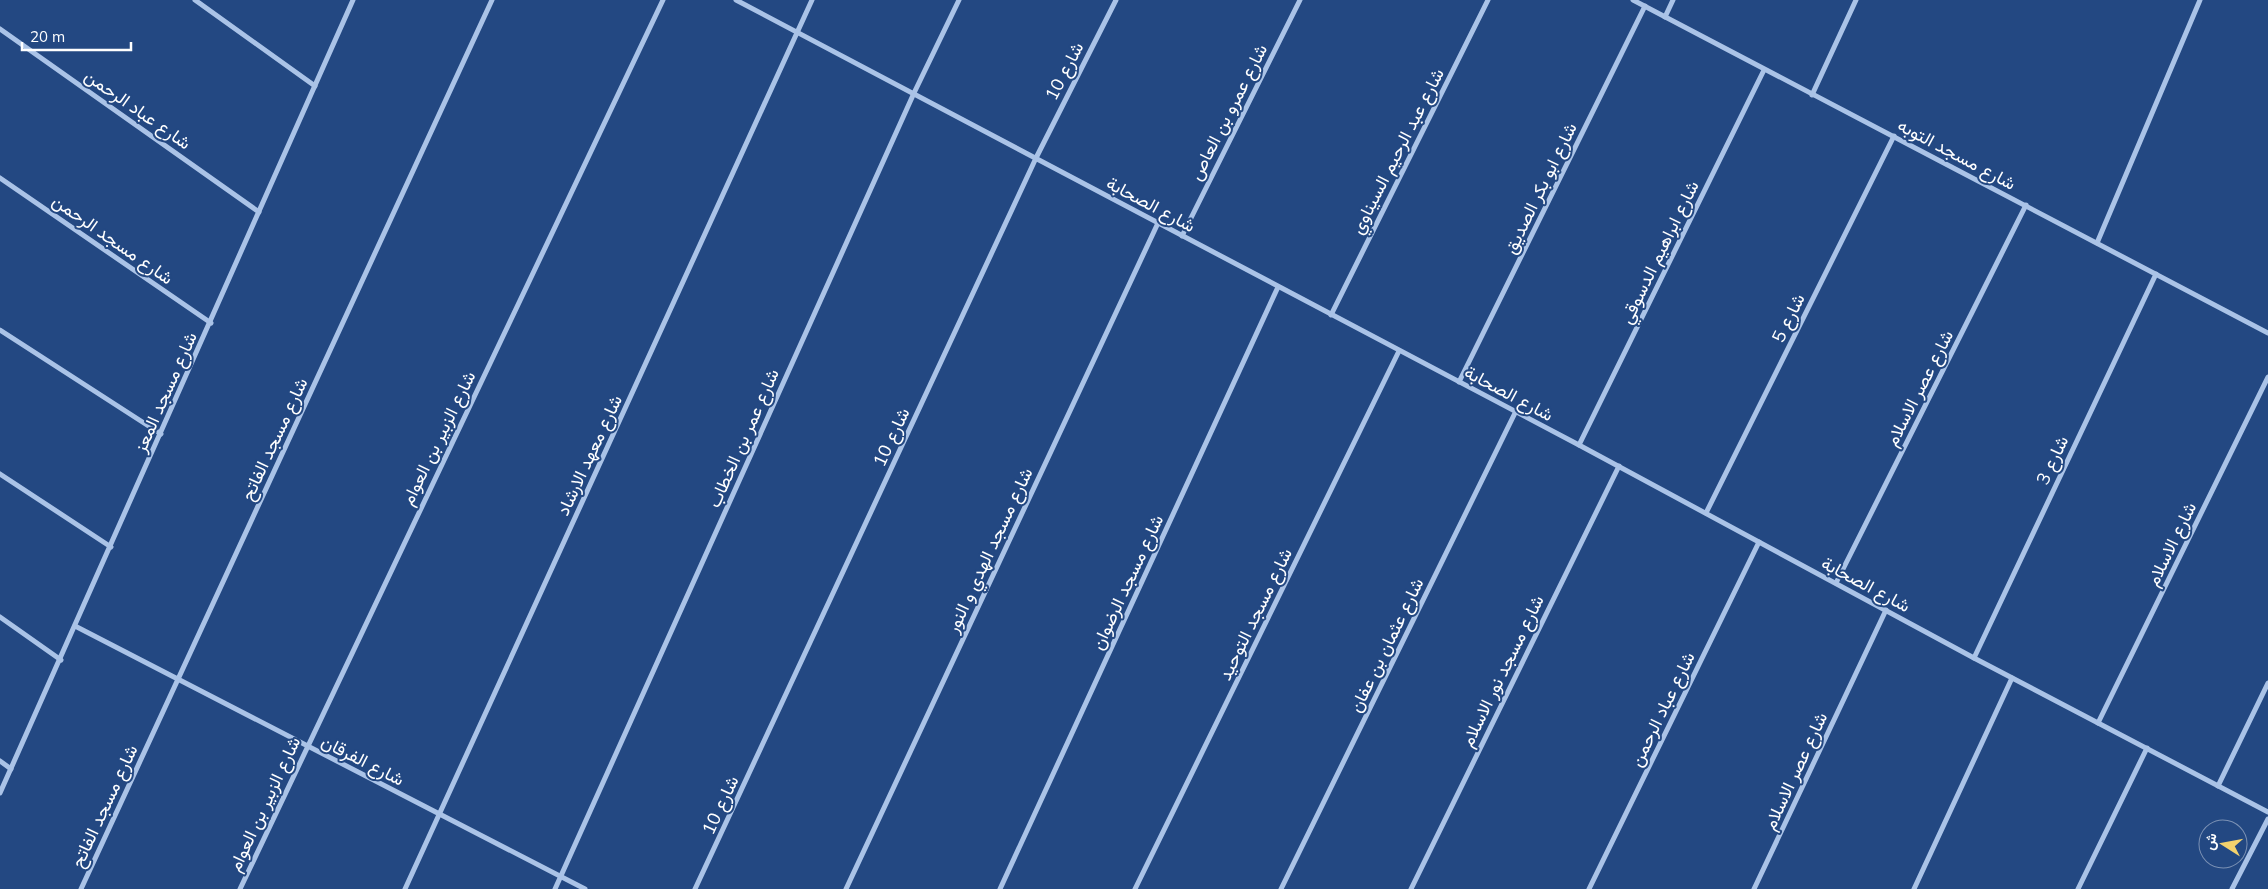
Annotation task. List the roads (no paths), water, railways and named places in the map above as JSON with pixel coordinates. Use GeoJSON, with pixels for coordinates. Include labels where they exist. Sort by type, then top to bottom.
{"type":"FeatureCollection","features":[{"type":"Feature","properties":{"kind":"street"},"geometry":{"type":"LineString","coordinates":[[195,0],[315,86]]}},
{"type":"Feature","properties":{"kind":"street","name":"شارع مسجد المعز"},"geometry":{"type":"LineString","coordinates":[[0,793],[61,660],[353,0]]}},
{"type":"Feature","properties":{"kind":"street","name":"شارع مسجد الفاتح"},"geometry":{"type":"LineString","coordinates":[[81,889],[492,0]]}},
{"type":"Feature","properties":{"kind":"street","name":"شارع الزبير بن العوام"},"geometry":{"type":"LineString","coordinates":[[240,889],[663,0]]}},
{"type":"Feature","properties":{"kind":"street","name":"شارع الصحابة"},"geometry":{"type":"LineString","coordinates":[[736,0],[1515,413],[1619,466],[1974,658],[2268,812]]}},
{"type":"Feature","properties":{"kind":"street","name":"شارع معهد الارشاد"},"geometry":{"type":"LineString","coordinates":[[405,889],[812,0]]}},
{"type":"Feature","properties":{"kind":"street","name":"شارع عمر بن الخطاب"},"geometry":{"type":"LineString","coordinates":[[555,889],[914,93],[958,0]]}},
{"type":"Feature","properties":{"kind":"street","name":"شارع 10"},"geometry":{"type":"LineString","coordinates":[[695,889],[1036,158],[1116,0]]}},
{"type":"Feature","properties":{"kind":"street","name":"شارع عمرو بن العاص"},"geometry":{"type":"LineString","coordinates":[[1182,236],[1300,0]]}},
{"type":"Feature","properties":{"kind":"street","name":"شارع عبد الرحيم السيناوي"},"geometry":{"type":"LineString","coordinates":[[1331,315],[1488,0]]}},
{"type":"Feature","properties":{"kind":"street","name":"شارع مسجد التوبه"},"geometry":{"type":"LineString","coordinates":[[1634,0],[1764,70],[1894,136],[2268,333]]}},
{"type":"Feature","properties":{"kind":"street"},"geometry":{"type":"LineString","coordinates":[[1665,17],[1673,0]]}},
{"type":"Feature","properties":{"kind":"street"},"geometry":{"type":"LineString","coordinates":[[1812,94],[1856,0]]}},
{"type":"Feature","properties":{"kind":"street"},"geometry":{"type":"LineString","coordinates":[[2097,243],[2200,0]]}},
{"type":"Feature","properties":{"kind":"street","name":"شارع ابو بكر الصديق"},"geometry":{"type":"LineString","coordinates":[[1459,382],[1645,6]]}},
{"type":"Feature","properties":{"kind":"street","name":"شارع عباد الرحمن"},"geometry":{"type":"LineString","coordinates":[[0,30],[259,212]]}},
{"type":"Feature","properties":{"kind":"street","name":"شارع ابراهيم الدسوقي"},"geometry":{"type":"LineString","coordinates":[[1579,445],[1764,70]]}},
{"type":"Feature","properties":{"kind":"street","name":"شارع 5"},"geometry":{"type":"LineString","coordinates":[[1706,513],[1894,136]]}},
{"type":"Feature","properties":{"kind":"street","name":"شارع مسجد الرحمن"},"geometry":{"type":"LineString","coordinates":[[0,178],[210,323]]}},
{"type":"Feature","properties":{"kind":"street","name":"شارع عصر الاسلام"},"geometry":{"type":"LineString","coordinates":[[1836,583],[2026,206]]}},
{"type":"Feature","properties":{"kind":"street","name":"شارع مسجد الهدي و النور"},"geometry":{"type":"LineString","coordinates":[[846,889],[1158,223]]}},
{"type":"Feature","properties":{"kind":"street","name":"شارع 3"},"geometry":{"type":"LineString","coordinates":[[1974,658],[2156,274]]}},
{"type":"Feature","properties":{"kind":"street","name":"شارع مسجد الرضوان"},"geometry":{"type":"LineString","coordinates":[[1000,889],[1278,287]]}},
{"type":"Feature","properties":{"kind":"street"},"geometry":{"type":"LineString","coordinates":[[0,330],[161,434]]}},
{"type":"Feature","properties":{"kind":"street","name":"شارع مسجد التوحيد"},"geometry":{"type":"LineString","coordinates":[[1136,889],[1399,351]]}},
{"type":"Feature","properties":{"kind":"street","name":"شارع الاسلام"},"geometry":{"type":"LineString","coordinates":[[2098,723],[2268,377]]}},
{"type":"Feature","properties":{"kind":"street","name":"شارع عثمان بن عفان"},"geometry":{"type":"LineString","coordinates":[[1281,889],[1515,413]]}},
{"type":"Feature","properties":{"kind":"street","name":"شارع مسجد نور الاسلام"},"geometry":{"type":"LineString","coordinates":[[1411,889],[1619,466]]}},
{"type":"Feature","properties":{"kind":"street"},"geometry":{"type":"LineString","coordinates":[[0,474],[111,547]]}},
{"type":"Feature","properties":{"kind":"street","name":"شارع عباد الرحمن"},"geometry":{"type":"LineString","coordinates":[[1588,889],[1759,542]]}},
{"type":"Feature","properties":{"kind":"street","name":"شارع عصر الاسلام"},"geometry":{"type":"LineString","coordinates":[[1754,889],[1886,610]]}},
{"type":"Feature","properties":{"kind":"street"},"geometry":{"type":"LineString","coordinates":[[0,617],[61,660]]}},
{"type":"Feature","properties":{"kind":"street","name":"شارع الفرقان"},"geometry":{"type":"LineString","coordinates":[[75,626],[585,889]]}},
{"type":"Feature","properties":{"kind":"street"},"geometry":{"type":"LineString","coordinates":[[1914,889],[2012,678]]}},
{"type":"Feature","properties":{"kind":"street"},"geometry":{"type":"LineString","coordinates":[[2218,786],[2268,683]]}},
{"type":"Feature","properties":{"kind":"street"},"geometry":{"type":"LineString","coordinates":[[2078,889],[2147,748]]}},
{"type":"Feature","properties":{"kind":"street"},"geometry":{"type":"LineString","coordinates":[[0,761],[11,769]]}},
{"type":"Feature","properties":{"kind":"street"},"geometry":{"type":"LineString","coordinates":[[2232,889],[2268,819]]}}]}
